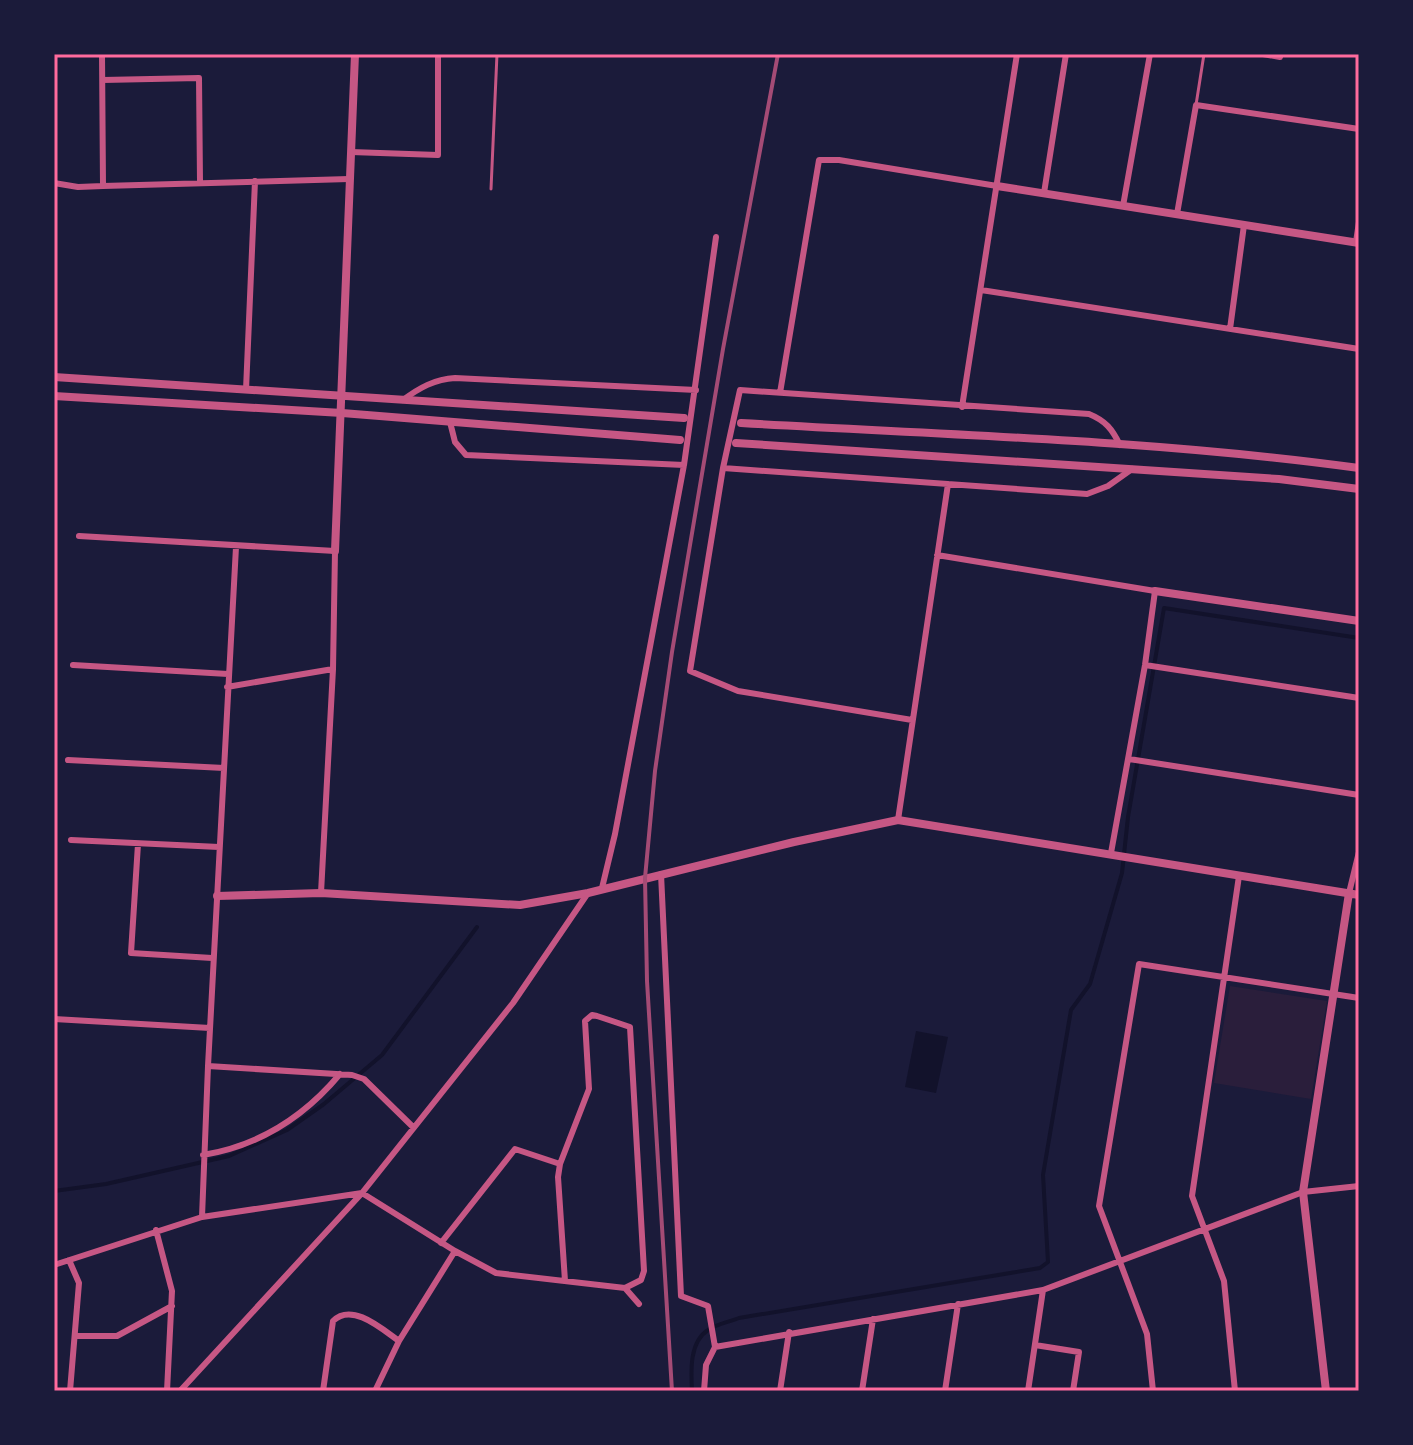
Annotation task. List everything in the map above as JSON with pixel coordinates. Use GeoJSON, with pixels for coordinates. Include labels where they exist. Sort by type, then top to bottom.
{"type":"FeatureCollection","features":[{"type":"Feature","properties":{"kind":"street"},"geometry":{"type":"LineString","coordinates":[[102,54],[103,186]]}},
{"type":"Feature","properties":{"kind":"street"},"geometry":{"type":"LineString","coordinates":[[321,893],[333,669],[355,54]]}},
{"type":"Feature","properties":{"kind":"street"},"geometry":{"type":"LineString","coordinates":[[351,152],[438,155],[438,54]]}},
{"type":"Feature","properties":{"kind":"street"},"geometry":{"type":"LineString","coordinates":[[962,407],[1017,54]]}},
{"type":"Feature","properties":{"kind":"street"},"geometry":{"type":"LineString","coordinates":[[1044,193],[1066,54]]}},
{"type":"Feature","properties":{"kind":"street"},"geometry":{"type":"LineString","coordinates":[[1123,206],[1150,54]]}},
{"type":"Feature","properties":{"kind":"street"},"geometry":{"type":"LineString","coordinates":[[1263,54],[1280,57],[1280,54]]}},
{"type":"Feature","properties":{"kind":"street"},"geometry":{"type":"LineString","coordinates":[[103,80],[199,78],[200,182]]}},
{"type":"Feature","properties":{"kind":"street"},"geometry":{"type":"LineString","coordinates":[[1177,214],[1196,105],[1359,129]]}},
{"type":"Feature","properties":{"kind":"street"},"geometry":{"type":"LineString","coordinates":[[780,393],[819,160],[839,160],[1357,243],[1359,222]]}},
{"type":"Feature","properties":{"kind":"street"},"geometry":{"type":"LineString","coordinates":[[54,183],[78,187],[349,179]]}},
{"type":"Feature","properties":{"kind":"street"},"geometry":{"type":"LineString","coordinates":[[246,390],[255,181]]}},
{"type":"Feature","properties":{"kind":"street"},"geometry":{"type":"LineString","coordinates":[[1230,329],[1244,225]]}},
{"type":"Feature","properties":{"kind":"street"},"geometry":{"type":"LineString","coordinates":[[602,888],[615,834],[684,465],[716,237]]}},
{"type":"Feature","properties":{"kind":"street"},"geometry":{"type":"LineString","coordinates":[[981,290],[1359,349]]}},
{"type":"Feature","properties":{"kind":"street"},"geometry":{"type":"LineString","coordinates":[[54,377],[684,418]]}},
{"type":"Feature","properties":{"kind":"street"},"geometry":{"type":"LineString","coordinates":[[403,400],[428,384],[455,378],[696,390]]}},
{"type":"Feature","properties":{"kind":"street"},"geometry":{"type":"LineString","coordinates":[[912,720],[738,691],[690,671],[723,468],[740,390],[1089,414],[1103,419],[1120,445]]}},
{"type":"Feature","properties":{"kind":"street"},"geometry":{"type":"LineString","coordinates":[[54,396],[342,413],[680,440]]}},
{"type":"Feature","properties":{"kind":"street"},"geometry":{"type":"LineString","coordinates":[[450,422],[455,442],[466,455],[684,465]]}},
{"type":"Feature","properties":{"kind":"street"},"geometry":{"type":"LineString","coordinates":[[741,423],[1120,445],[1280,457],[1359,468]]}},
{"type":"Feature","properties":{"kind":"street"},"geometry":{"type":"LineString","coordinates":[[736,443],[1279,479],[1359,489]]}},
{"type":"Feature","properties":{"kind":"street"},"geometry":{"type":"LineString","coordinates":[[723,468],[1087,494],[1108,486],[1132,469]]}},
{"type":"Feature","properties":{"kind":"street"},"geometry":{"type":"LineString","coordinates":[[898,820],[948,484]]}},
{"type":"Feature","properties":{"kind":"street"},"geometry":{"type":"LineString","coordinates":[[79,536],[335,551]]}},
{"type":"Feature","properties":{"kind":"street"},"geometry":{"type":"LineString","coordinates":[[202,1217],[212,958],[236,547]]}},
{"type":"Feature","properties":{"kind":"street"},"geometry":{"type":"LineString","coordinates":[[937,555],[1359,621]]}},
{"type":"Feature","properties":{"kind":"street"},"geometry":{"type":"LineString","coordinates":[[1111,853],[1155,591]]}},
{"type":"Feature","properties":{"kind":"street"},"geometry":{"type":"LineString","coordinates":[[73,665],[228,674]]}},
{"type":"Feature","properties":{"kind":"street"},"geometry":{"type":"LineString","coordinates":[[1145,665],[1359,698]]}},
{"type":"Feature","properties":{"kind":"street"},"geometry":{"type":"LineString","coordinates":[[227,687],[333,669]]}},
{"type":"Feature","properties":{"kind":"street"},"geometry":{"type":"LineString","coordinates":[[1129,759],[1359,795]]}},
{"type":"Feature","properties":{"kind":"street"},"geometry":{"type":"LineString","coordinates":[[68,760],[224,768]]}},
{"type":"Feature","properties":{"kind":"street"},"geometry":{"type":"LineString","coordinates":[[217,896],[321,893],[520,905],[588,893],[794,842],[898,820],[1354,894]]}},
{"type":"Feature","properties":{"kind":"street"},"geometry":{"type":"LineString","coordinates":[[71,840],[219,847]]}},
{"type":"Feature","properties":{"kind":"street"},"geometry":{"type":"LineString","coordinates":[[138,844],[131,953],[212,958]]}},
{"type":"Feature","properties":{"kind":"street"},"geometry":{"type":"LineString","coordinates":[[1326,1391],[1303,1192],[1359,852]]}},
{"type":"Feature","properties":{"kind":"street"},"geometry":{"type":"LineString","coordinates":[[661,874],[681,1296],[708,1306],[715,1347],[706,1365],[704,1391]]}},
{"type":"Feature","properties":{"kind":"street"},"geometry":{"type":"LineString","coordinates":[[1235,1391],[1224,1281],[1192,1196],[1239,876]]}},
{"type":"Feature","properties":{"kind":"street"},"geometry":{"type":"LineString","coordinates":[[180,1391],[362,1193],[513,1003],[588,893]]}},
{"type":"Feature","properties":{"kind":"street"},"geometry":{"type":"LineString","coordinates":[[1153,1391],[1147,1334],[1099,1206],[1139,964],[1359,998]]}},
{"type":"Feature","properties":{"kind":"street"},"geometry":{"type":"LineString","coordinates":[[54,1265],[202,1217],[362,1193],[441,1243],[496,1273],[625,1288],[641,1280],[644,1261],[630,1027],[592,1015],[585,1021],[589,1089],[560,1164],[558,1177],[565,1281]]}},
{"type":"Feature","properties":{"kind":"street"},"geometry":{"type":"LineString","coordinates":[[54,1019],[210,1028]]}},
{"type":"Feature","properties":{"kind":"street"},"geometry":{"type":"LineString","coordinates":[[208,1066],[340,1074],[364,1079],[413,1127]]}},
{"type":"Feature","properties":{"kind":"street"},"geometry":{"type":"LineString","coordinates":[[203,1155],[225,1151],[283,1126],[314,1103],[340,1074]]}},
{"type":"Feature","properties":{"kind":"street"},"geometry":{"type":"LineString","coordinates":[[441,1243],[515,1149],[560,1164]]}},
{"type":"Feature","properties":{"kind":"street"},"geometry":{"type":"LineString","coordinates":[[715,1347],[1043,1290],[1303,1192],[1359,1186]]}},
{"type":"Feature","properties":{"kind":"street"},"geometry":{"type":"LineString","coordinates":[[156,1230],[172,1291],[167,1391]]}},
{"type":"Feature","properties":{"kind":"street"},"geometry":{"type":"LineString","coordinates":[[375,1391],[399,1341],[455,1251]]}},
{"type":"Feature","properties":{"kind":"street"},"geometry":{"type":"LineString","coordinates":[[69,1260],[79,1283],[70,1391]]}},
{"type":"Feature","properties":{"kind":"street"},"geometry":{"type":"LineString","coordinates":[[625,1288],[639,1304]]}},
{"type":"Feature","properties":{"kind":"street"},"geometry":{"type":"LineString","coordinates":[[1028,1391],[1043,1290]]}},
{"type":"Feature","properties":{"kind":"street"},"geometry":{"type":"LineString","coordinates":[[945,1391],[958,1304]]}},
{"type":"Feature","properties":{"kind":"street"},"geometry":{"type":"LineString","coordinates":[[75,1336],[117,1336],[172,1306]]}},
{"type":"Feature","properties":{"kind":"street"},"geometry":{"type":"LineString","coordinates":[[323,1391],[333,1321],[338,1316],[363,1317],[399,1341]]}},
{"type":"Feature","properties":{"kind":"street"},"geometry":{"type":"LineString","coordinates":[[862,1391],[873,1319]]}},
{"type":"Feature","properties":{"kind":"street"},"geometry":{"type":"LineString","coordinates":[[780,1391],[789,1332]]}},
{"type":"Feature","properties":{"kind":"street"},"geometry":{"type":"LineString","coordinates":[[1035,1345],[1079,1352],[1073,1391]]}},
{"type":"Feature","properties":{"kind":"lane"},"geometry":{"type":"LineString","coordinates":[[491,189],[497,54]]}},
{"type":"Feature","properties":{"kind":"lane"},"geometry":{"type":"LineString","coordinates":[[1196,105],[1204,54]]}},
{"type":"Feature","properties":{"kind":"shaded area"},"geometry":{"type":"Polygon","coordinates":[[[1230,986],[1327,1001],[1311,1099],[1214,1083],[1230,986]]]}},
{"type":"Feature","properties":{"kind":"shaded area"},"geometry":{"type":"Polygon","coordinates":[[[916,1031],[948,1037],[936,1093],[905,1087],[916,1031]]]}},
{"type":"Feature","properties":{"kind":"waterway"},"geometry":{"type":"LineString","coordinates":[[692,1391],[692,1358],[697,1342],[708,1330],[719,1325],[739,1318],[1040,1268],[1048,1262],[1043,1175],[1071,1010],[1090,984],[1122,873],[1128,817],[1164,608],[1359,638]]}},
{"type":"Feature","properties":{"kind":"waterway"},"geometry":{"type":"LineString","coordinates":[[54,1191],[106,1184],[229,1156],[287,1130],[324,1104],[382,1055],[477,927]]}},
{"type":"Feature","properties":{"kind":"railway"},"geometry":{"type":"LineString","coordinates":[[672,1391],[647,981],[645,878],[655,771],[672,652],[723,349],[778,54]]}}]}
